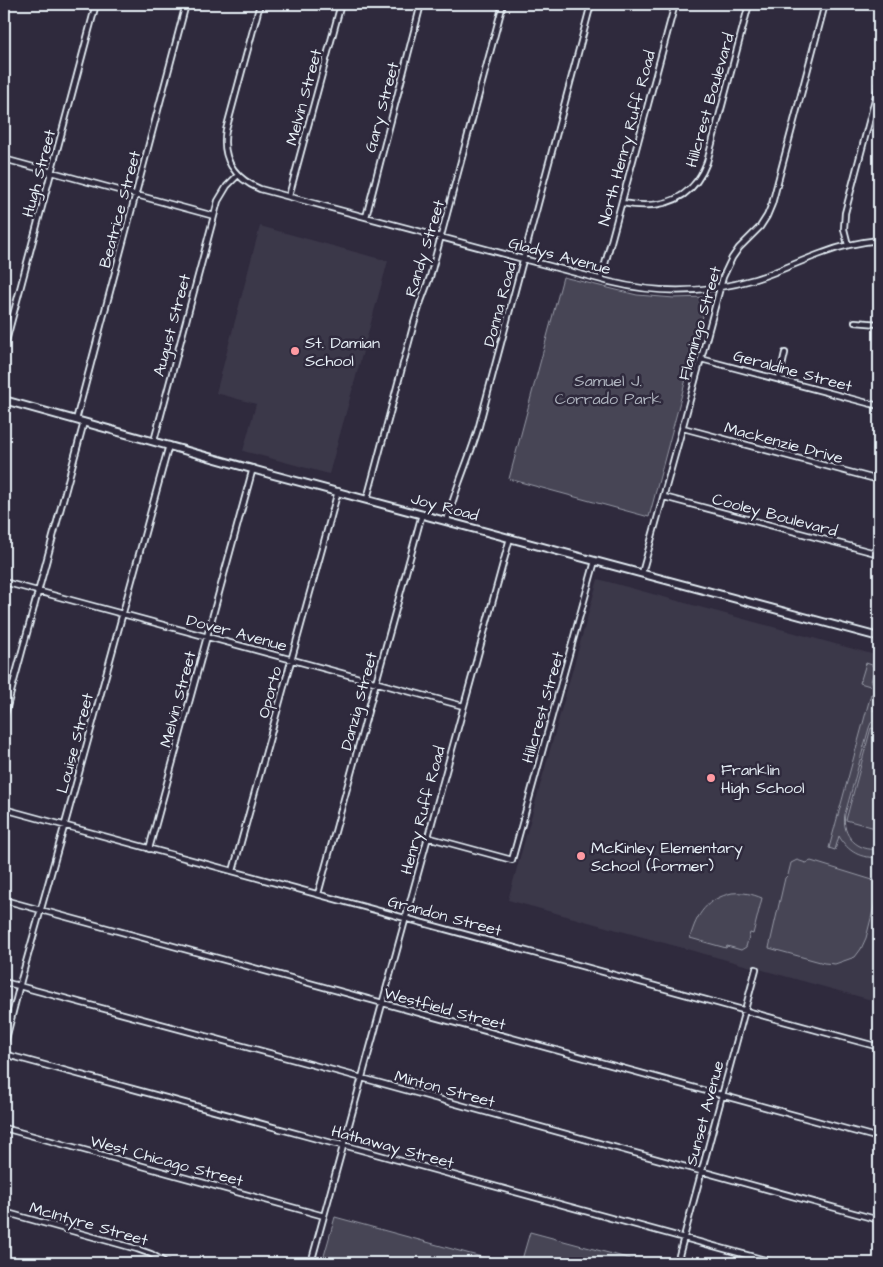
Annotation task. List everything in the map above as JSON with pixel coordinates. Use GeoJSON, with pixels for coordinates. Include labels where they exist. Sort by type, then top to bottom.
{"type":"FeatureCollection","features":[{"type":"Feature","properties":{"kind":"street","name":"Hugh Street"},"geometry":{"type":"LineString","coordinates":[[4,349],[96,4]]}},
{"type":"Feature","properties":{"kind":"street","name":"Beatrice Street"},"geometry":{"type":"LineString","coordinates":[[76,420],[186,4]]}},
{"type":"Feature","properties":{"kind":"street"},"geometry":{"type":"LineString","coordinates":[[4,159],[214,216],[222,192],[238,175],[227,156],[225,135],[260,4]]}},
{"type":"Feature","properties":{"kind":"street","name":"Melvin Street"},"geometry":{"type":"LineString","coordinates":[[290,196],[341,4]]}},
{"type":"Feature","properties":{"kind":"street","name":"Gary Street"},"geometry":{"type":"LineString","coordinates":[[366,216],[421,4]]}},
{"type":"Feature","properties":{"kind":"street","name":"Randy Street"},"geometry":{"type":"LineString","coordinates":[[367,499],[414,323],[430,277],[503,4]]}},
{"type":"Feature","properties":{"kind":"street","name":"Donna Road"},"geometry":{"type":"LineString","coordinates":[[447,521],[454,495],[475,440],[591,4]]}},
{"type":"Feature","properties":{"kind":"street","name":"North Henry Ruff Road"},"geometry":{"type":"LineString","coordinates":[[601,279],[675,4]]}},
{"type":"Feature","properties":{"kind":"street","name":"Hillcrest Boulevard"},"geometry":{"type":"LineString","coordinates":[[622,203],[647,206],[668,202],[688,191],[702,175],[749,4]]}},
{"type":"Feature","properties":{"kind":"street","name":"Flamingo Street"},"geometry":{"type":"LineString","coordinates":[[642,573],[683,428],[720,286],[732,258],[739,248],[760,227],[772,204],[825,4]]}},
{"type":"Feature","properties":{"kind":"street"},"geometry":{"type":"LineString","coordinates":[[848,245],[844,229],[845,213],[879,84]]}},
{"type":"Feature","properties":{"kind":"street","name":"Gladys Avenue"},"geometry":{"type":"LineString","coordinates":[[238,175],[246,182],[260,189],[639,288],[663,290],[707,289],[755,279],[848,245],[879,240]]}},
{"type":"Feature","properties":{"kind":"street","name":"August Street"},"geometry":{"type":"LineString","coordinates":[[154,441],[214,216]]}},
{"type":"Feature","properties":{"kind":"street"},"geometry":{"type":"LineString","coordinates":[[855,322],[879,324]]}},
{"type":"Feature","properties":{"kind":"street"},"geometry":{"type":"LineString","coordinates":[[779,379],[785,353]]}},
{"type":"Feature","properties":{"kind":"street","name":"Geraldine Street"},"geometry":{"type":"LineString","coordinates":[[701,359],[879,406]]}},
{"type":"Feature","properties":{"kind":"street","name":"Joy Road"},"geometry":{"type":"LineString","coordinates":[[4,400],[879,637]]}},
{"type":"Feature","properties":{"kind":"street"},"geometry":{"type":"LineString","coordinates":[[4,718],[84,422]]}},
{"type":"Feature","properties":{"kind":"street","name":"Mackenzie Drive"},"geometry":{"type":"LineString","coordinates":[[683,428],[879,480]]}},
{"type":"Feature","properties":{"kind":"street","name":"Louise Street"},"geometry":{"type":"LineString","coordinates":[[4,1047],[169,445]]}},
{"type":"Feature","properties":{"kind":"street","name":"Melvin Street"},"geometry":{"type":"LineString","coordinates":[[149,849],[253,468]]}},
{"type":"Feature","properties":{"kind":"street","name":"Oporto"},"geometry":{"type":"LineString","coordinates":[[233,872],[338,491]]}},
{"type":"Feature","properties":{"kind":"street","name":"Cooley Boulevard"},"geometry":{"type":"LineString","coordinates":[[664,497],[879,554]]}},
{"type":"Feature","properties":{"kind":"street","name":"Danzig Street"},"geometry":{"type":"LineString","coordinates":[[318,894],[422,514]]}},
{"type":"Feature","properties":{"kind":"street","name":"Henry Ruff Road"},"geometry":{"type":"LineString","coordinates":[[311,1263],[510,538]]}},
{"type":"Feature","properties":{"kind":"street","name":"Hillcrest Street"},"geometry":{"type":"LineString","coordinates":[[428,837],[512,860],[596,561]]}},
{"type":"Feature","properties":{"kind":"street","name":"Dover Avenue"},"geometry":{"type":"LineString","coordinates":[[4,582],[464,706]]}},
{"type":"Feature","properties":{"kind":"street","name":"Grandon Street"},"geometry":{"type":"LineString","coordinates":[[4,809],[879,1047]]}},
{"type":"Feature","properties":{"kind":"street","name":"Westfield Street"},"geometry":{"type":"LineString","coordinates":[[4,900],[879,1138]]}},
{"type":"Feature","properties":{"kind":"street","name":"Sunset Avenue"},"geometry":{"type":"LineString","coordinates":[[677,1263],[756,969]]}},
{"type":"Feature","properties":{"kind":"street","name":"Minton Street"},"geometry":{"type":"LineString","coordinates":[[4,982],[879,1220]]}},
{"type":"Feature","properties":{"kind":"street","name":"Hathaway Street"},"geometry":{"type":"LineString","coordinates":[[4,1054],[776,1263]]}},
{"type":"Feature","properties":{"kind":"street","name":"West Chicago Street"},"geometry":{"type":"LineString","coordinates":[[4,1128],[324,1216]]}},
{"type":"Feature","properties":{"kind":"street","name":"McIntyre Street"},"geometry":{"type":"LineString","coordinates":[[4,1212],[137,1249],[151,1254],[166,1263]]}},
{"type":"Feature","properties":{"kind":"shaded area","name":"St. Damian School"},"geometry":{"type":"Polygon","coordinates":[[[260,226],[388,261],[329,474],[243,451],[256,404],[216,393],[260,226]]]}},
{"type":"Feature","properties":{"kind":"shaded area","name":"Franklin High School"},"geometry":{"type":"Polygon","coordinates":[[[598,579],[879,656],[879,1002],[508,900],[598,579]]]}},
{"type":"Feature","properties":{"kind":"green space","name":"Samuel J. Corrado Park"},"geometry":{"type":"Polygon","coordinates":[[[563,277],[637,295],[674,298],[708,297],[649,517],[509,479],[563,277]]]}},
{"type":"Feature","properties":{"kind":"green space"},"geometry":{"type":"Polygon","coordinates":[[[866,663],[875,666],[870,686],[860,683],[866,663]]]}},
{"type":"Feature","properties":{"kind":"green space"},"geometry":{"type":"Polygon","coordinates":[[[871,694],[878,696],[873,711],[879,708],[879,716],[871,723],[869,728],[844,822],[848,836],[853,841],[864,848],[879,849],[879,857],[866,857],[856,853],[839,836],[835,850],[829,848],[871,694]]]}},
{"type":"Feature","properties":{"kind":"green space"},"geometry":{"type":"Polygon","coordinates":[[[871,728],[879,730],[879,829],[846,820],[871,728]]]}},
{"type":"Feature","properties":{"kind":"green space"},"geometry":{"type":"Polygon","coordinates":[[[797,860],[806,863],[811,861],[879,882],[866,938],[855,957],[835,964],[824,963],[769,948],[785,878],[788,875],[791,863],[797,860]]]}},
{"type":"Feature","properties":{"kind":"green space"},"geometry":{"type":"Polygon","coordinates":[[[732,893],[755,895],[762,898],[753,934],[750,933],[746,947],[741,950],[727,946],[726,948],[690,938],[696,921],[704,908],[716,899],[732,893]]]}},
{"type":"Feature","properties":{"kind":"green space"},"geometry":{"type":"Polygon","coordinates":[[[335,1217],[496,1261],[506,1263],[322,1263],[335,1217]]]}},
{"type":"Feature","properties":{"kind":"green space"},"geometry":{"type":"Polygon","coordinates":[[[530,1232],[646,1263],[521,1263],[530,1232]]]}},
{"type":"Feature","properties":{"kind":"place","name":"St. Damian School"},"geometry":{"type":"Point","coordinates":[295,351]}},
{"type":"Feature","properties":{"kind":"place","name":"Franklin High School"},"geometry":{"type":"Point","coordinates":[711,778]}},
{"type":"Feature","properties":{"kind":"place","name":"McKinley Elementary School (former)"},"geometry":{"type":"Point","coordinates":[581,856]}}]}
